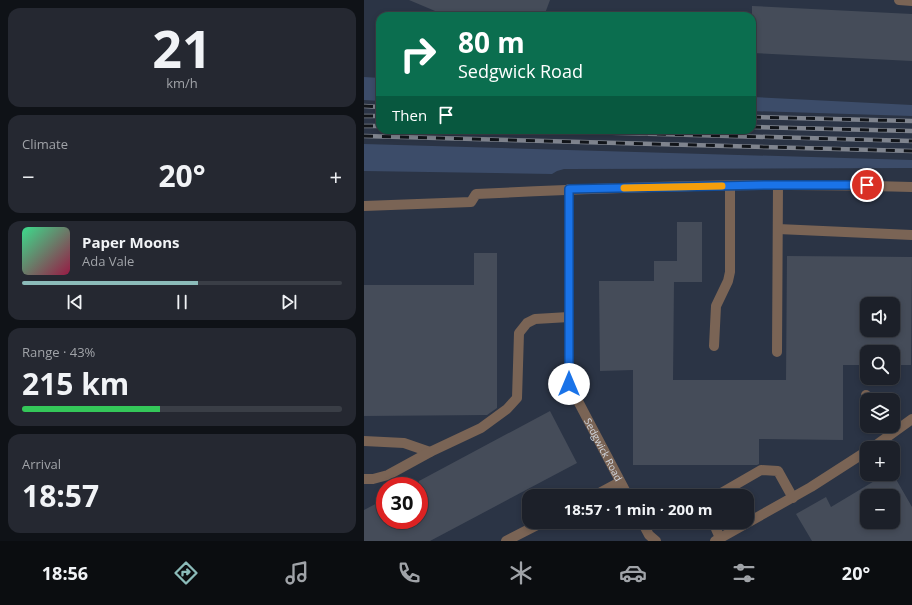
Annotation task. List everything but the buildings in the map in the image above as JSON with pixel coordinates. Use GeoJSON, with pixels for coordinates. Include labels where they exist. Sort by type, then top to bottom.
{"type":"FeatureCollection","features":[{"type":"Feature","properties":{"kind":"street"},"geometry":{"type":"LineString","coordinates":[[899,0],[912,1]]}},
{"type":"Feature","properties":{"kind":"street"},"geometry":{"type":"LineString","coordinates":[[777,352],[778,185]]}},
{"type":"Feature","properties":{"kind":"street"},"geometry":{"type":"LineString","coordinates":[[364,206],[471,202],[476,194],[569,189],[778,185],[867,185],[912,187]]}},
{"type":"Feature","properties":{"kind":"street"},"geometry":{"type":"LineString","coordinates":[[714,346],[716,306],[730,272],[730,186]]}},
{"type":"Feature","properties":{"kind":"street","name":"Sedgwick Road"},"geometry":{"type":"LineString","coordinates":[[569,189],[569,384],[624,489]]}},
{"type":"Feature","properties":{"kind":"street"},"geometry":{"type":"LineString","coordinates":[[778,229],[912,235]]}},
{"type":"Feature","properties":{"kind":"street"},"geometry":{"type":"LineString","coordinates":[[364,479],[373,479],[388,475],[430,452],[481,428],[507,410],[517,398],[519,333],[527,323],[535,319],[569,318]]}},
{"type":"Feature","properties":{"kind":"street"},"geometry":{"type":"LineString","coordinates":[[900,424],[912,419]]}},
{"type":"Feature","properties":{"kind":"street"},"geometry":{"type":"LineString","coordinates":[[880,441],[888,433]]}},
{"type":"Feature","properties":{"kind":"street"},"geometry":{"type":"LineString","coordinates":[[364,442],[404,443],[430,452]]}},
{"type":"Feature","properties":{"kind":"street"},"geometry":{"type":"LineString","coordinates":[[715,529],[718,540],[793,498],[860,456]]}},
{"type":"Feature","properties":{"kind":"street"},"geometry":{"type":"LineString","coordinates":[[728,489],[761,470],[778,471],[793,498]]}},
{"type":"Feature","properties":{"kind":"street"},"geometry":{"type":"LineString","coordinates":[[607,489],[620,482]]}},
{"type":"Feature","properties":{"kind":"street"},"geometry":{"type":"LineString","coordinates":[[506,541],[529,529]]}},
{"type":"Feature","properties":{"kind":"street"},"geometry":{"type":"LineString","coordinates":[[646,529],[649,535],[656,541]]}},
{"type":"Feature","properties":{"kind":"shaded area"},"geometry":{"type":"Polygon","coordinates":[[[364,0],[912,0],[912,541],[364,541],[364,0]]]}},
{"type":"Feature","properties":{"kind":"shaded area"},"geometry":{"type":"Polygon","coordinates":[[[364,77],[376,78],[376,101],[364,100],[364,77]]]}},
{"type":"Feature","properties":{"kind":"shaded area"},"geometry":{"type":"Polygon","coordinates":[[[756,97],[912,105],[912,116],[756,111],[756,97]]]}},
{"type":"Feature","properties":{"kind":"shaded area"},"geometry":{"type":"Polygon","coordinates":[[[364,144],[912,160],[912,168],[564,169],[552,174],[364,171],[364,144]]]}},
{"type":"Feature","properties":{"kind":"railway"},"geometry":{"type":"LineString","coordinates":[[364,106],[376,107]]}},
{"type":"Feature","properties":{"kind":"railway"},"geometry":{"type":"LineString","coordinates":[[364,116],[376,116]]}},
{"type":"Feature","properties":{"kind":"railway"},"geometry":{"type":"LineString","coordinates":[[756,117],[912,121]]}},
{"type":"Feature","properties":{"kind":"railway"},"geometry":{"type":"LineString","coordinates":[[364,126],[376,126]]}},
{"type":"Feature","properties":{"kind":"railway"},"geometry":{"type":"LineString","coordinates":[[756,127],[912,131]]}},
{"type":"Feature","properties":{"kind":"railway"},"geometry":{"type":"LineString","coordinates":[[658,134],[912,141]]}},
{"type":"Feature","properties":{"kind":"railway"},"geometry":{"type":"LineString","coordinates":[[364,136],[912,151]]}},
{"type":"Feature","properties":{"kind":"slow traffic"},"geometry":{"type":"LineString","coordinates":[[624,188],[722,186]]}},
{"type":"Feature","properties":{"kind":"route"},"geometry":{"type":"LineString","coordinates":[[569,384],[569,189],[766,185],[867,185]]}}]}
